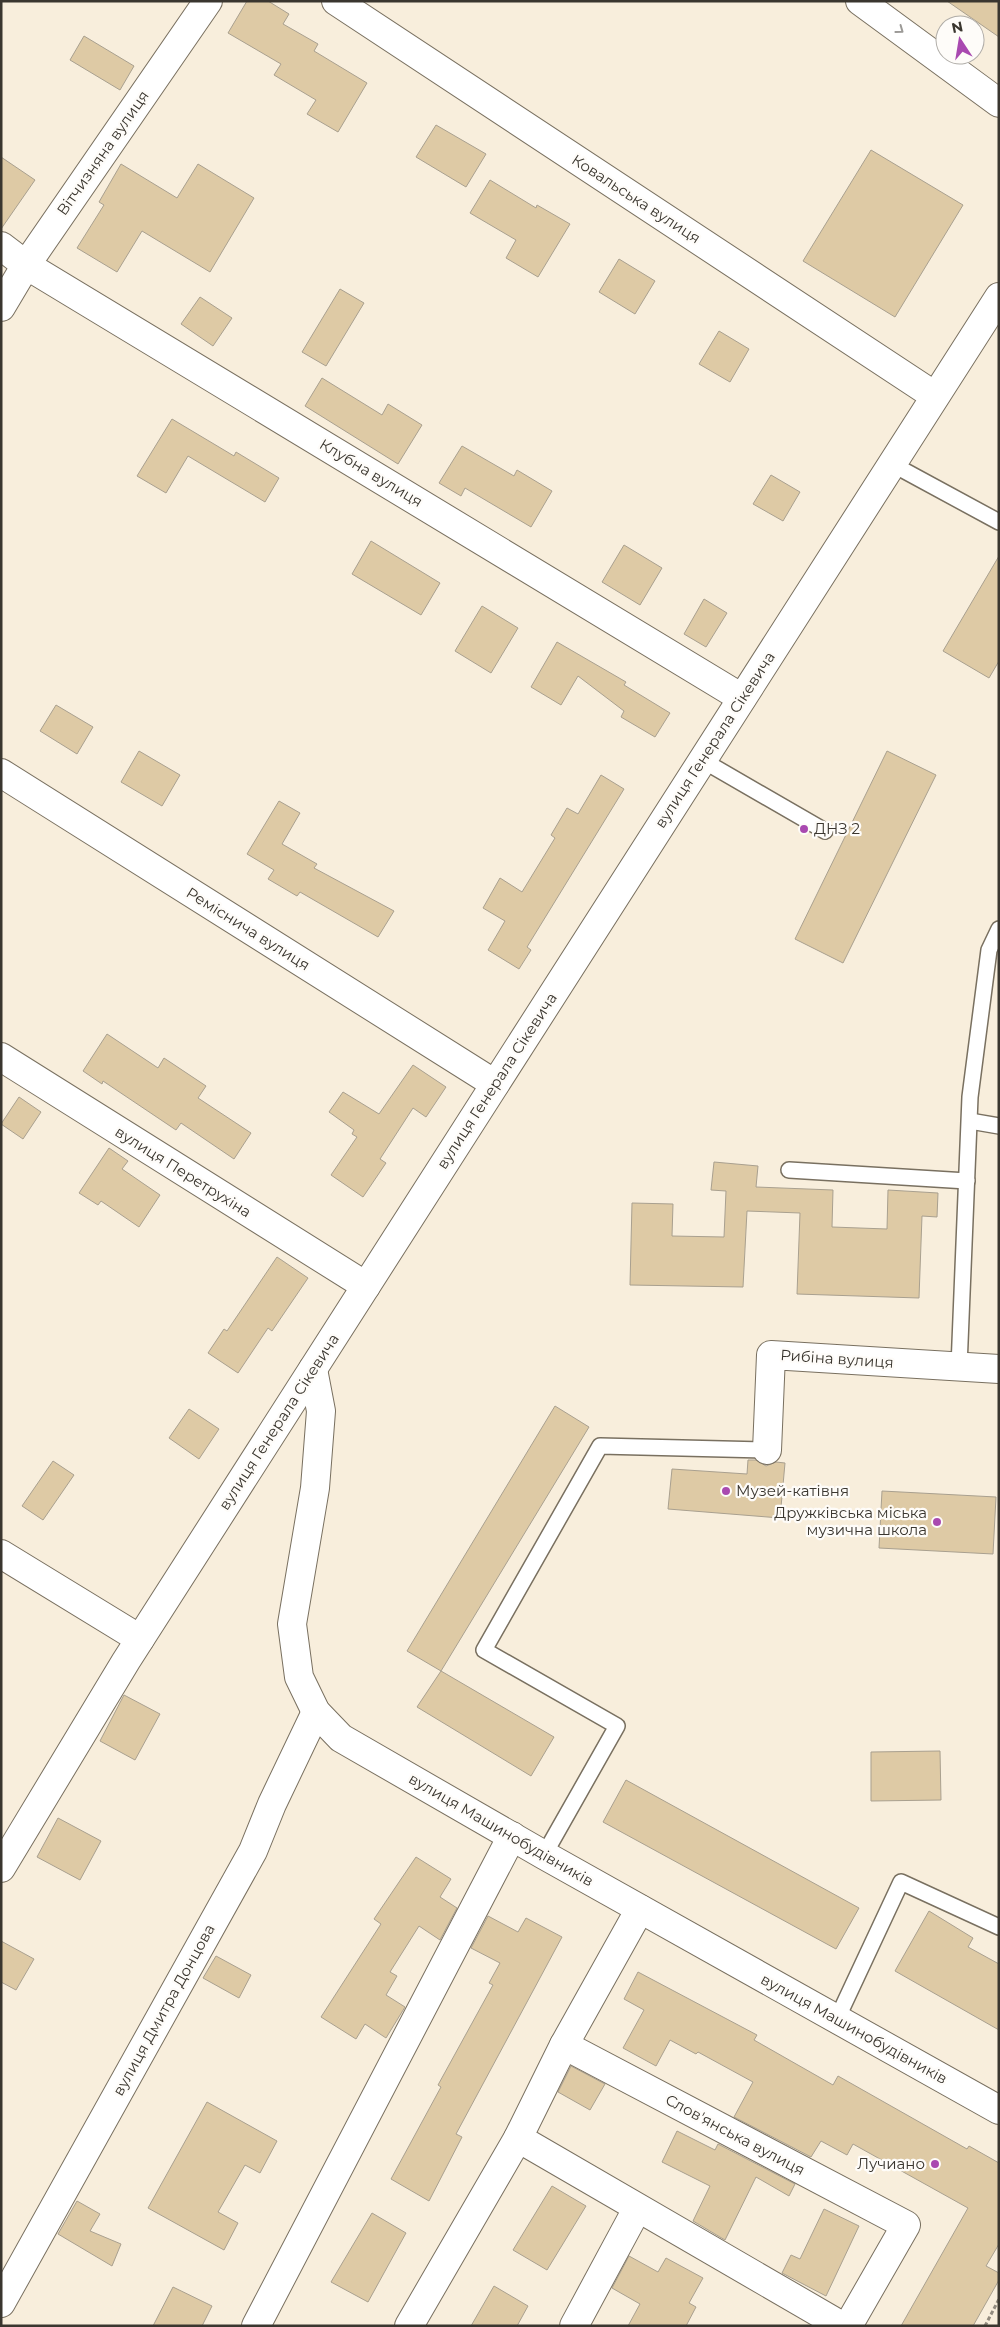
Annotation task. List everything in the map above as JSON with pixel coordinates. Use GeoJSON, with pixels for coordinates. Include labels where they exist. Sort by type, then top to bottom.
{"type":"FeatureCollection","features":[{"type":"Feature","properties":{"kind":"street","name":"Вітчизняна вулиця"},"geometry":{"type":"LineString","coordinates":[[1,306],[26,264],[208,1]]}},
{"type":"Feature","properties":{"kind":"street","name":"Ковальська вулиця"},"geometry":{"type":"LineString","coordinates":[[336,1],[935,396]]}},
{"type":"Feature","properties":{"kind":"street"},"geometry":{"type":"LineString","coordinates":[[860,1],[999,103]]}},
{"type":"Feature","properties":{"kind":"street","name":"Клубна вулиця"},"geometry":{"type":"LineString","coordinates":[[1,246],[26,264],[742,698]]}},
{"type":"Feature","properties":{"kind":"street","name":"вулиця Генерала Сікевича"},"geometry":{"type":"LineString","coordinates":[[1,1868],[140,1639],[999,297]]}},
{"type":"Feature","properties":{"kind":"street","name":"Реміснича вулиця"},"geometry":{"type":"LineString","coordinates":[[1,774],[495,1084]]}},
{"type":"Feature","properties":{"kind":"street","name":"вулиця Перетрухіна"},"geometry":{"type":"LineString","coordinates":[[1,1058],[366,1286]]}},
{"type":"Feature","properties":{"kind":"street","name":"Рибіна вулиця"},"geometry":{"type":"LineString","coordinates":[[767,1450],[771,1355],[999,1370]]}},
{"type":"Feature","properties":{"kind":"street","name":"вулиця Машинобудівників"},"geometry":{"type":"LineString","coordinates":[[313,1369],[321,1411],[315,1488],[292,1624],[299,1677],[316,1712],[341,1738],[544,1855],[999,2110]]}},
{"type":"Feature","properties":{"kind":"street"},"geometry":{"type":"LineString","coordinates":[[1,1554],[140,1639]]}},
{"type":"Feature","properties":{"kind":"street","name":"вулиця Дмитра Донцова"},"geometry":{"type":"LineString","coordinates":[[1,2303],[253,1850],[272,1804],[316,1712]]}},
{"type":"Feature","properties":{"kind":"street"},"geometry":{"type":"LineString","coordinates":[[256,2326],[512,1836]]}},
{"type":"Feature","properties":{"kind":"street"},"geometry":{"type":"LineString","coordinates":[[409,2326],[518,2138],[564,2045],[640,1908]]}},
{"type":"Feature","properties":{"kind":"street","name":"Слов'янська вулиця"},"geometry":{"type":"LineString","coordinates":[[564,2045],[906,2225],[848,2326]]}},
{"type":"Feature","properties":{"kind":"street"},"geometry":{"type":"LineString","coordinates":[[518,2138],[842,2326]]}},
{"type":"Feature","properties":{"kind":"street"},"geometry":{"type":"LineString","coordinates":[[574,2326],[637,2208]]}},
{"type":"Feature","properties":{"kind":"lane"},"geometry":{"type":"LineString","coordinates":[[892,464],[999,522]]}},
{"type":"Feature","properties":{"kind":"lane"},"geometry":{"type":"LineString","coordinates":[[702,760],[825,831]]}},
{"type":"Feature","properties":{"kind":"lane"},"geometry":{"type":"LineString","coordinates":[[958,1368],[970,1097],[989,950],[999,928]]}},
{"type":"Feature","properties":{"kind":"lane"},"geometry":{"type":"LineString","coordinates":[[970,1120],[999,1126]]}},
{"type":"Feature","properties":{"kind":"lane"},"geometry":{"type":"LineString","coordinates":[[789,1170],[967,1182]]}},
{"type":"Feature","properties":{"kind":"lane"},"geometry":{"type":"LineString","coordinates":[[544,1855],[617,1726],[484,1650],[600,1446],[767,1450]]}},
{"type":"Feature","properties":{"kind":"lane"},"geometry":{"type":"LineString","coordinates":[[837,2019],[901,1882],[999,1927]]}},
{"type":"Feature","properties":{"kind":"path"},"geometry":{"type":"LineString","coordinates":[[984,2326],[999,2299]]}},
{"type":"Feature","properties":{"kind":"building"},"geometry":{"type":"Polygon","coordinates":[[[247,1],[268,1],[289,14],[283,24],[318,44],[314,51],[367,83],[338,132],[307,114],[316,100],[274,75],[281,64],[228,33],[247,1]]]}},
{"type":"Feature","properties":{"kind":"building"},"geometry":{"type":"Polygon","coordinates":[[[947,1],[999,1],[999,37],[985,27],[985,15],[967,15],[947,1]]]}},
{"type":"Feature","properties":{"kind":"building"},"geometry":{"type":"Polygon","coordinates":[[[84,36],[134,66],[120,90],[70,60],[84,36]]]}},
{"type":"Feature","properties":{"kind":"building"},"geometry":{"type":"Polygon","coordinates":[[[436,125],[486,154],[466,187],[416,157],[436,125]]]}},
{"type":"Feature","properties":{"kind":"building"},"geometry":{"type":"Polygon","coordinates":[[[871,150],[963,205],[895,317],[803,261],[871,150]]]}},
{"type":"Feature","properties":{"kind":"building"},"geometry":{"type":"Polygon","coordinates":[[[1,157],[35,180],[1,229],[1,157]]]}},
{"type":"Feature","properties":{"kind":"building"},"geometry":{"type":"Polygon","coordinates":[[[121,164],[177,198],[198,164],[254,198],[210,272],[142,231],[117,272],[77,248],[104,205],[99,202],[121,164]]]}},
{"type":"Feature","properties":{"kind":"building"},"geometry":{"type":"Polygon","coordinates":[[[490,180],[536,208],[537,205],[570,224],[538,277],[506,258],[516,240],[470,213],[490,180]]]}},
{"type":"Feature","properties":{"kind":"building"},"geometry":{"type":"Polygon","coordinates":[[[619,259],[655,281],[635,314],[599,292],[619,259]]]}},
{"type":"Feature","properties":{"kind":"building"},"geometry":{"type":"Polygon","coordinates":[[[340,289],[364,303],[326,366],[302,352],[340,289]]]}},
{"type":"Feature","properties":{"kind":"building"},"geometry":{"type":"Polygon","coordinates":[[[200,297],[232,318],[213,346],[181,324],[200,297]]]}},
{"type":"Feature","properties":{"kind":"building"},"geometry":{"type":"Polygon","coordinates":[[[719,331],[749,349],[730,382],[699,364],[719,331]]]}},
{"type":"Feature","properties":{"kind":"building"},"geometry":{"type":"Polygon","coordinates":[[[322,378],[382,415],[388,404],[422,425],[398,464],[305,406],[322,378]]]}},
{"type":"Feature","properties":{"kind":"building"},"geometry":{"type":"Polygon","coordinates":[[[172,419],[234,456],[236,452],[279,478],[265,502],[188,456],[166,493],[137,476],[172,419]]]}},
{"type":"Feature","properties":{"kind":"building"},"geometry":{"type":"Polygon","coordinates":[[[462,446],[514,476],[517,470],[552,491],[531,527],[465,488],[461,496],[439,483],[462,446]]]}},
{"type":"Feature","properties":{"kind":"building"},"geometry":{"type":"Polygon","coordinates":[[[771,475],[800,492],[783,521],[753,504],[771,475]]]}},
{"type":"Feature","properties":{"kind":"building"},"geometry":{"type":"Polygon","coordinates":[[[371,541],[440,583],[421,615],[352,574],[371,541]]]}},
{"type":"Feature","properties":{"kind":"building"},"geometry":{"type":"Polygon","coordinates":[[[624,545],[662,568],[640,605],[602,582],[624,545]]]}},
{"type":"Feature","properties":{"kind":"building"},"geometry":{"type":"Polygon","coordinates":[[[999,556],[999,661],[989,678],[943,651],[999,556]]]}},
{"type":"Feature","properties":{"kind":"building"},"geometry":{"type":"Polygon","coordinates":[[[704,599],[727,613],[706,647],[684,634],[704,599]]]}},
{"type":"Feature","properties":{"kind":"building"},"geometry":{"type":"Polygon","coordinates":[[[482,606],[518,628],[491,673],[455,651],[482,606]]]}},
{"type":"Feature","properties":{"kind":"building"},"geometry":{"type":"Polygon","coordinates":[[[557,642],[626,682],[624,685],[670,713],[655,737],[621,717],[624,711],[578,676],[561,705],[531,687],[557,642]]]}},
{"type":"Feature","properties":{"kind":"building"},"geometry":{"type":"Polygon","coordinates":[[[56,705],[93,727],[77,754],[40,731],[56,705]]]}},
{"type":"Feature","properties":{"kind":"building"},"geometry":{"type":"Polygon","coordinates":[[[139,751],[180,775],[162,806],[121,782],[139,751]]]}},
{"type":"Feature","properties":{"kind":"building"},"geometry":{"type":"Polygon","coordinates":[[[887,751],[936,775],[843,963],[795,939],[887,751]]]}},
{"type":"Feature","properties":{"kind":"building"},"geometry":{"type":"Polygon","coordinates":[[[601,775],[624,789],[527,947],[531,950],[519,969],[488,950],[505,921],[483,908],[500,878],[522,892],[555,838],[551,835],[567,808],[578,814],[601,775]]]}},
{"type":"Feature","properties":{"kind":"building"},"geometry":{"type":"Polygon","coordinates":[[[279,801],[300,813],[282,844],[317,864],[314,868],[394,911],[378,937],[300,892],[297,896],[268,879],[274,870],[247,854],[279,801]]]}},
{"type":"Feature","properties":{"kind":"building"},"geometry":{"type":"Polygon","coordinates":[[[107,1034],[158,1068],[164,1058],[206,1086],[198,1098],[251,1133],[234,1159],[181,1123],[176,1130],[103,1081],[102,1084],[83,1071],[107,1034]]]}},
{"type":"Feature","properties":{"kind":"building"},"geometry":{"type":"Polygon","coordinates":[[[413,1065],[446,1087],[426,1117],[413,1108],[380,1159],[386,1163],[363,1197],[331,1175],[357,1137],[352,1134],[354,1130],[329,1112],[343,1092],[379,1114],[413,1065]]]}},
{"type":"Feature","properties":{"kind":"building"},"geometry":{"type":"Polygon","coordinates":[[[19,1097],[41,1112],[23,1139],[1,1124],[19,1097]]]}},
{"type":"Feature","properties":{"kind":"building"},"geometry":{"type":"Polygon","coordinates":[[[109,1148],[128,1161],[122,1169],[160,1195],[139,1227],[101,1201],[98,1205],[79,1193],[109,1148]]]}},
{"type":"Feature","properties":{"kind":"building"},"geometry":{"type":"Polygon","coordinates":[[[714,1162],[758,1166],[756,1187],[833,1190],[832,1227],[887,1229],[888,1190],[938,1193],[937,1217],[922,1216],[919,1298],[797,1294],[800,1213],[747,1211],[743,1287],[630,1285],[632,1203],[673,1204],[672,1236],[724,1237],[726,1191],[711,1190],[714,1162]]]}},
{"type":"Feature","properties":{"kind":"building"},"geometry":{"type":"Polygon","coordinates":[[[277,1257],[308,1278],[272,1331],[268,1328],[238,1373],[208,1353],[224,1329],[227,1331],[277,1257]]]}},
{"type":"Feature","properties":{"kind":"building"},"geometry":{"type":"Polygon","coordinates":[[[555,1406],[589,1427],[441,1671],[407,1651],[555,1406]]]}},
{"type":"Feature","properties":{"kind":"building"},"geometry":{"type":"Polygon","coordinates":[[[189,1409],[219,1429],[199,1459],[169,1438],[189,1409]]]}},
{"type":"Feature","properties":{"kind":"building"},"geometry":{"type":"Polygon","coordinates":[[[748,1460],[756,1460],[766,1466],[776,1462],[785,1463],[780,1518],[668,1509],[672,1469],[747,1474],[748,1460]]]}},
{"type":"Feature","properties":{"kind":"building"},"geometry":{"type":"Polygon","coordinates":[[[53,1461],[74,1475],[43,1520],[22,1506],[53,1461]]]}},
{"type":"Feature","properties":{"kind":"building","name":"Дружківська міська музична школа"},"geometry":{"type":"Polygon","coordinates":[[[882,1491],[996,1497],[993,1554],[879,1548],[882,1491]]]}},
{"type":"Feature","properties":{"kind":"building"},"geometry":{"type":"Polygon","coordinates":[[[441,1671],[554,1737],[531,1776],[417,1707],[441,1671]]]}},
{"type":"Feature","properties":{"kind":"building"},"geometry":{"type":"Polygon","coordinates":[[[124,1695],[160,1714],[135,1760],[100,1741],[124,1695]]]}},
{"type":"Feature","properties":{"kind":"building"},"geometry":{"type":"Polygon","coordinates":[[[940,1751],[941,1800],[871,1801],[871,1752],[940,1751]]]}},
{"type":"Feature","properties":{"kind":"building"},"geometry":{"type":"Polygon","coordinates":[[[626,1780],[859,1908],[836,1949],[603,1822],[626,1780]]]}},
{"type":"Feature","properties":{"kind":"building"},"geometry":{"type":"Polygon","coordinates":[[[58,1818],[101,1841],[80,1880],[37,1857],[58,1818]]]}},
{"type":"Feature","properties":{"kind":"building"},"geometry":{"type":"Polygon","coordinates":[[[416,1857],[451,1879],[440,1897],[457,1908],[440,1940],[419,1926],[390,1972],[397,1976],[386,1995],[405,2007],[386,2038],[365,2024],[356,2039],[321,2017],[381,1924],[374,1919],[416,1857]]]}},
{"type":"Feature","properties":{"kind":"building"},"geometry":{"type":"Polygon","coordinates":[[[929,1911],[973,1938],[968,1947],[999,1964],[999,2030],[895,1971],[929,1911]]]}},
{"type":"Feature","properties":{"kind":"building"},"geometry":{"type":"Polygon","coordinates":[[[488,1916],[518,1932],[526,1918],[562,1937],[456,2134],[462,2137],[429,2201],[391,2179],[441,2087],[438,2085],[493,1985],[489,1983],[500,1963],[471,1948],[488,1916]]]}},
{"type":"Feature","properties":{"kind":"building"},"geometry":{"type":"Polygon","coordinates":[[[1,1941],[34,1959],[16,1990],[1,1982],[1,1941]]]}},
{"type":"Feature","properties":{"kind":"building"},"geometry":{"type":"Polygon","coordinates":[[[216,1956],[251,1975],[239,1998],[203,1978],[216,1956]]]}},
{"type":"Feature","properties":{"kind":"building"},"geometry":{"type":"Polygon","coordinates":[[[638,1972],[757,2035],[754,2040],[833,2085],[838,2076],[967,2149],[969,2146],[999,2163],[999,2244],[986,2266],[999,2273],[999,2280],[973,2326],[901,2326],[968,2208],[853,2144],[847,2155],[821,2141],[811,2157],[734,2117],[753,2082],[698,2052],[696,2054],[670,2040],[656,2066],[623,2048],[644,2010],[624,1999],[638,1972]]]}},
{"type":"Feature","properties":{"kind":"building"},"geometry":{"type":"Polygon","coordinates":[[[571,2066],[605,2084],[590,2110],[558,2092],[571,2066]]]}},
{"type":"Feature","properties":{"kind":"building"},"geometry":{"type":"Polygon","coordinates":[[[207,2102],[277,2141],[260,2173],[245,2165],[218,2212],[238,2223],[224,2250],[148,2208],[207,2102]]]}},
{"type":"Feature","properties":{"kind":"building"},"geometry":{"type":"Polygon","coordinates":[[[677,2131],[715,2150],[718,2144],[795,2184],[789,2196],[756,2177],[725,2240],[693,2221],[710,2186],[662,2162],[677,2131]]]}},
{"type":"Feature","properties":{"kind":"building"},"geometry":{"type":"Polygon","coordinates":[[[552,2186],[586,2206],[547,2270],[513,2250],[552,2186]]]}},
{"type":"Feature","properties":{"kind":"building"},"geometry":{"type":"Polygon","coordinates":[[[77,2201],[100,2214],[90,2231],[121,2244],[112,2266],[58,2234],[77,2201]]]}},
{"type":"Feature","properties":{"kind":"building"},"geometry":{"type":"Polygon","coordinates":[[[824,2209],[859,2226],[826,2296],[782,2273],[791,2255],[800,2259],[824,2209]]]}},
{"type":"Feature","properties":{"kind":"building"},"geometry":{"type":"Polygon","coordinates":[[[372,2213],[406,2233],[368,2302],[331,2282],[372,2213]]]}},
{"type":"Feature","properties":{"kind":"building"},"geometry":{"type":"Polygon","coordinates":[[[629,2256],[658,2272],[666,2258],[703,2278],[689,2303],[696,2307],[686,2326],[628,2326],[640,2304],[612,2288],[629,2256]]]}},
{"type":"Feature","properties":{"kind":"building"},"geometry":{"type":"Polygon","coordinates":[[[494,2286],[528,2306],[517,2326],[471,2326],[494,2286]]]}},
{"type":"Feature","properties":{"kind":"building"},"geometry":{"type":"Polygon","coordinates":[[[173,2287],[212,2306],[202,2326],[153,2326],[173,2287]]]}},
{"type":"Feature","properties":{"kind":"place","name":"ДНЗ 2"},"geometry":{"type":"Point","coordinates":[804,829]}},
{"type":"Feature","properties":{"kind":"place","name":"Музей-катівня"},"geometry":{"type":"Point","coordinates":[726,1491]}},
{"type":"Feature","properties":{"kind":"place","name":"Дружківська міська музична школа"},"geometry":{"type":"Point","coordinates":[937,1522]}},
{"type":"Feature","properties":{"kind":"place","name":"Лучиано"},"geometry":{"type":"Point","coordinates":[935,2164]}}]}
